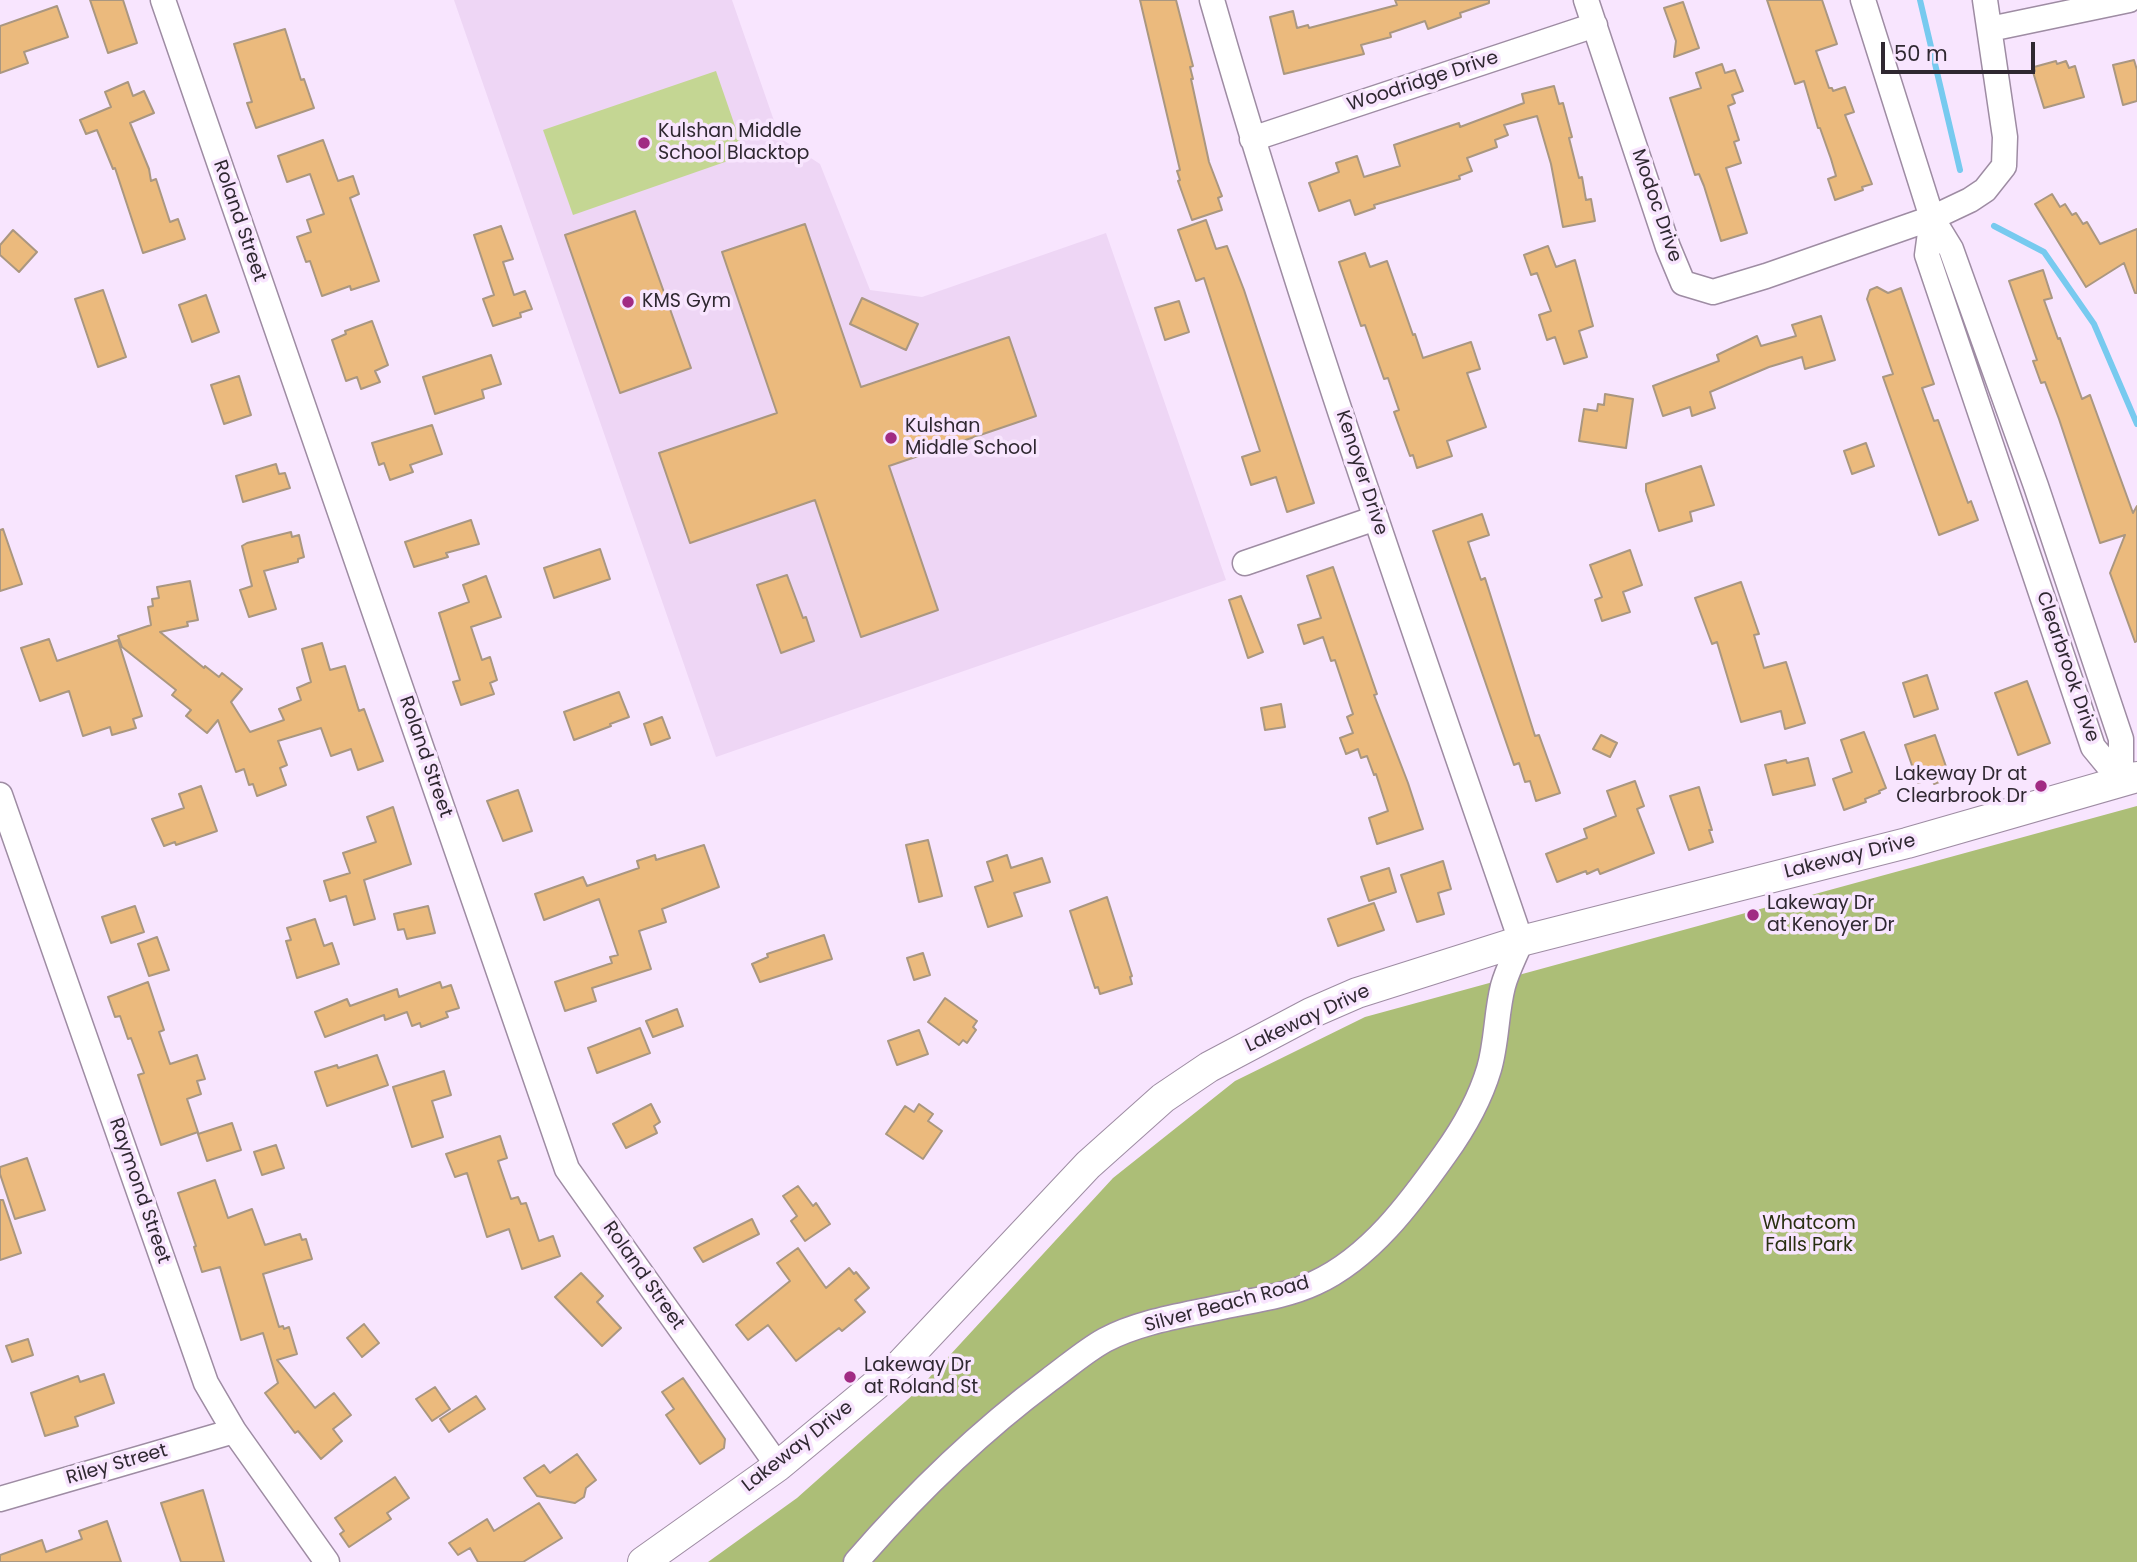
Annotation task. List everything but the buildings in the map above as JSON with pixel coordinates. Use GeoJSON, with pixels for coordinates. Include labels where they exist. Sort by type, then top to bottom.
{"type":"FeatureCollection","features":[{"type":"Feature","properties":{"kind":"main road","name":"Lakeway Drive"},"geometry":{"type":"LineString","coordinates":[[643,1562],[778,1466],[901,1364],[1087,1165],[1163,1098],[1209,1066],[1311,1013],[1357,993],[1521,942],[1907,843],[2129,779]]}},
{"type":"Feature","properties":{"kind":"street","name":"Roland Street"},"geometry":{"type":"LineString","coordinates":[[163,0],[567,1169],[778,1466]]}},
{"type":"Feature","properties":{"kind":"street","name":"Kenoyer Drive"},"geometry":{"type":"LineString","coordinates":[[1212,0],[1252,139],[1376,518],[1521,942]]}},
{"type":"Feature","properties":{"kind":"street","name":"Modoc Drive"},"geometry":{"type":"LineString","coordinates":[[1586,0],[1668,247],[1683,283],[1713,292],[1932,218]]}},
{"type":"Feature","properties":{"kind":"street","name":"Clearbrook Drive"},"geometry":{"type":"LineString","coordinates":[[1863,0],[1932,218],[1951,248],[2040,498],[2121,739],[2129,779]]}},
{"type":"Feature","properties":{"kind":"street"},"geometry":{"type":"LineString","coordinates":[[1932,218],[1985,190],[2004,166],[2005,137],[1985,0]]}},
{"type":"Feature","properties":{"kind":"street"},"geometry":{"type":"LineString","coordinates":[[1990,29],[2129,0]]}},
{"type":"Feature","properties":{"kind":"street","name":"Woodridge Drive"},"geometry":{"type":"LineString","coordinates":[[1252,139],[1595,25]]}},
{"type":"Feature","properties":{"kind":"street"},"geometry":{"type":"LineString","coordinates":[[1245,563],[1376,518]]}},
{"type":"Feature","properties":{"kind":"street","name":"Raymond Street"},"geometry":{"type":"LineString","coordinates":[[0,795],[206,1383],[234,1431],[327,1562]]}},
{"type":"Feature","properties":{"kind":"street","name":"Silver Beach Road"},"geometry":{"type":"LineString","coordinates":[[856,1562],[914,1497],[971,1445],[1025,1398],[1107,1339],[1166,1320],[1298,1290],[1329,1275],[1354,1258],[1380,1234],[1446,1152],[1470,1113],[1488,1072],[1496,1042],[1503,985],[1521,942]]}},
{"type":"Feature","properties":{"kind":"street","name":"Riley Street"},"geometry":{"type":"LineString","coordinates":[[0,1499],[234,1431]]}},
{"type":"Feature","properties":{"kind":"shaded area","name":"Kulshan Middle School"},"geometry":{"type":"Polygon","coordinates":[[[454,0],[732,0],[780,138],[820,164],[870,290],[922,297],[1106,233],[1226,580],[716,757],[454,0]]]}},
{"type":"Feature","properties":{"kind":"green space","name":"Kulshan Middle School Blacktop"},"geometry":{"type":"Polygon","coordinates":[[[716,71],[745,155],[573,215],[543,130],[716,71]]]}},
{"type":"Feature","properties":{"kind":"green space","name":"Whatcom Falls Park"},"geometry":{"type":"Polygon","coordinates":[[[2137,806],[2137,1562],[708,1562],[797,1498],[915,1393],[1113,1178],[1235,1081],[1365,1017],[2137,806]]]}},
{"type":"Feature","properties":{"kind":"waterway"},"geometry":{"type":"LineString","coordinates":[[1920,0],[1960,170]]}},
{"type":"Feature","properties":{"kind":"waterway"},"geometry":{"type":"LineString","coordinates":[[1994,226],[2044,252],[2094,324],[2137,424]]}},
{"type":"Feature","properties":{"kind":"place","name":"Kulshan Middle School Blacktop"},"geometry":{"type":"Point","coordinates":[644,143]}},
{"type":"Feature","properties":{"kind":"place","name":"KMS Gym"},"geometry":{"type":"Point","coordinates":[628,302]}},
{"type":"Feature","properties":{"kind":"place","name":"Kulshan Middle School"},"geometry":{"type":"Point","coordinates":[891,438]}},
{"type":"Feature","properties":{"kind":"place","name":"Lakeway Dr at Clearbrook Dr"},"geometry":{"type":"Point","coordinates":[2041,786]}},
{"type":"Feature","properties":{"kind":"place","name":"Lakeway Dr at Kenoyer Dr"},"geometry":{"type":"Point","coordinates":[1753,915]}},
{"type":"Feature","properties":{"kind":"place","name":"Lakeway Dr at Roland St"},"geometry":{"type":"Point","coordinates":[850,1377]}}]}
